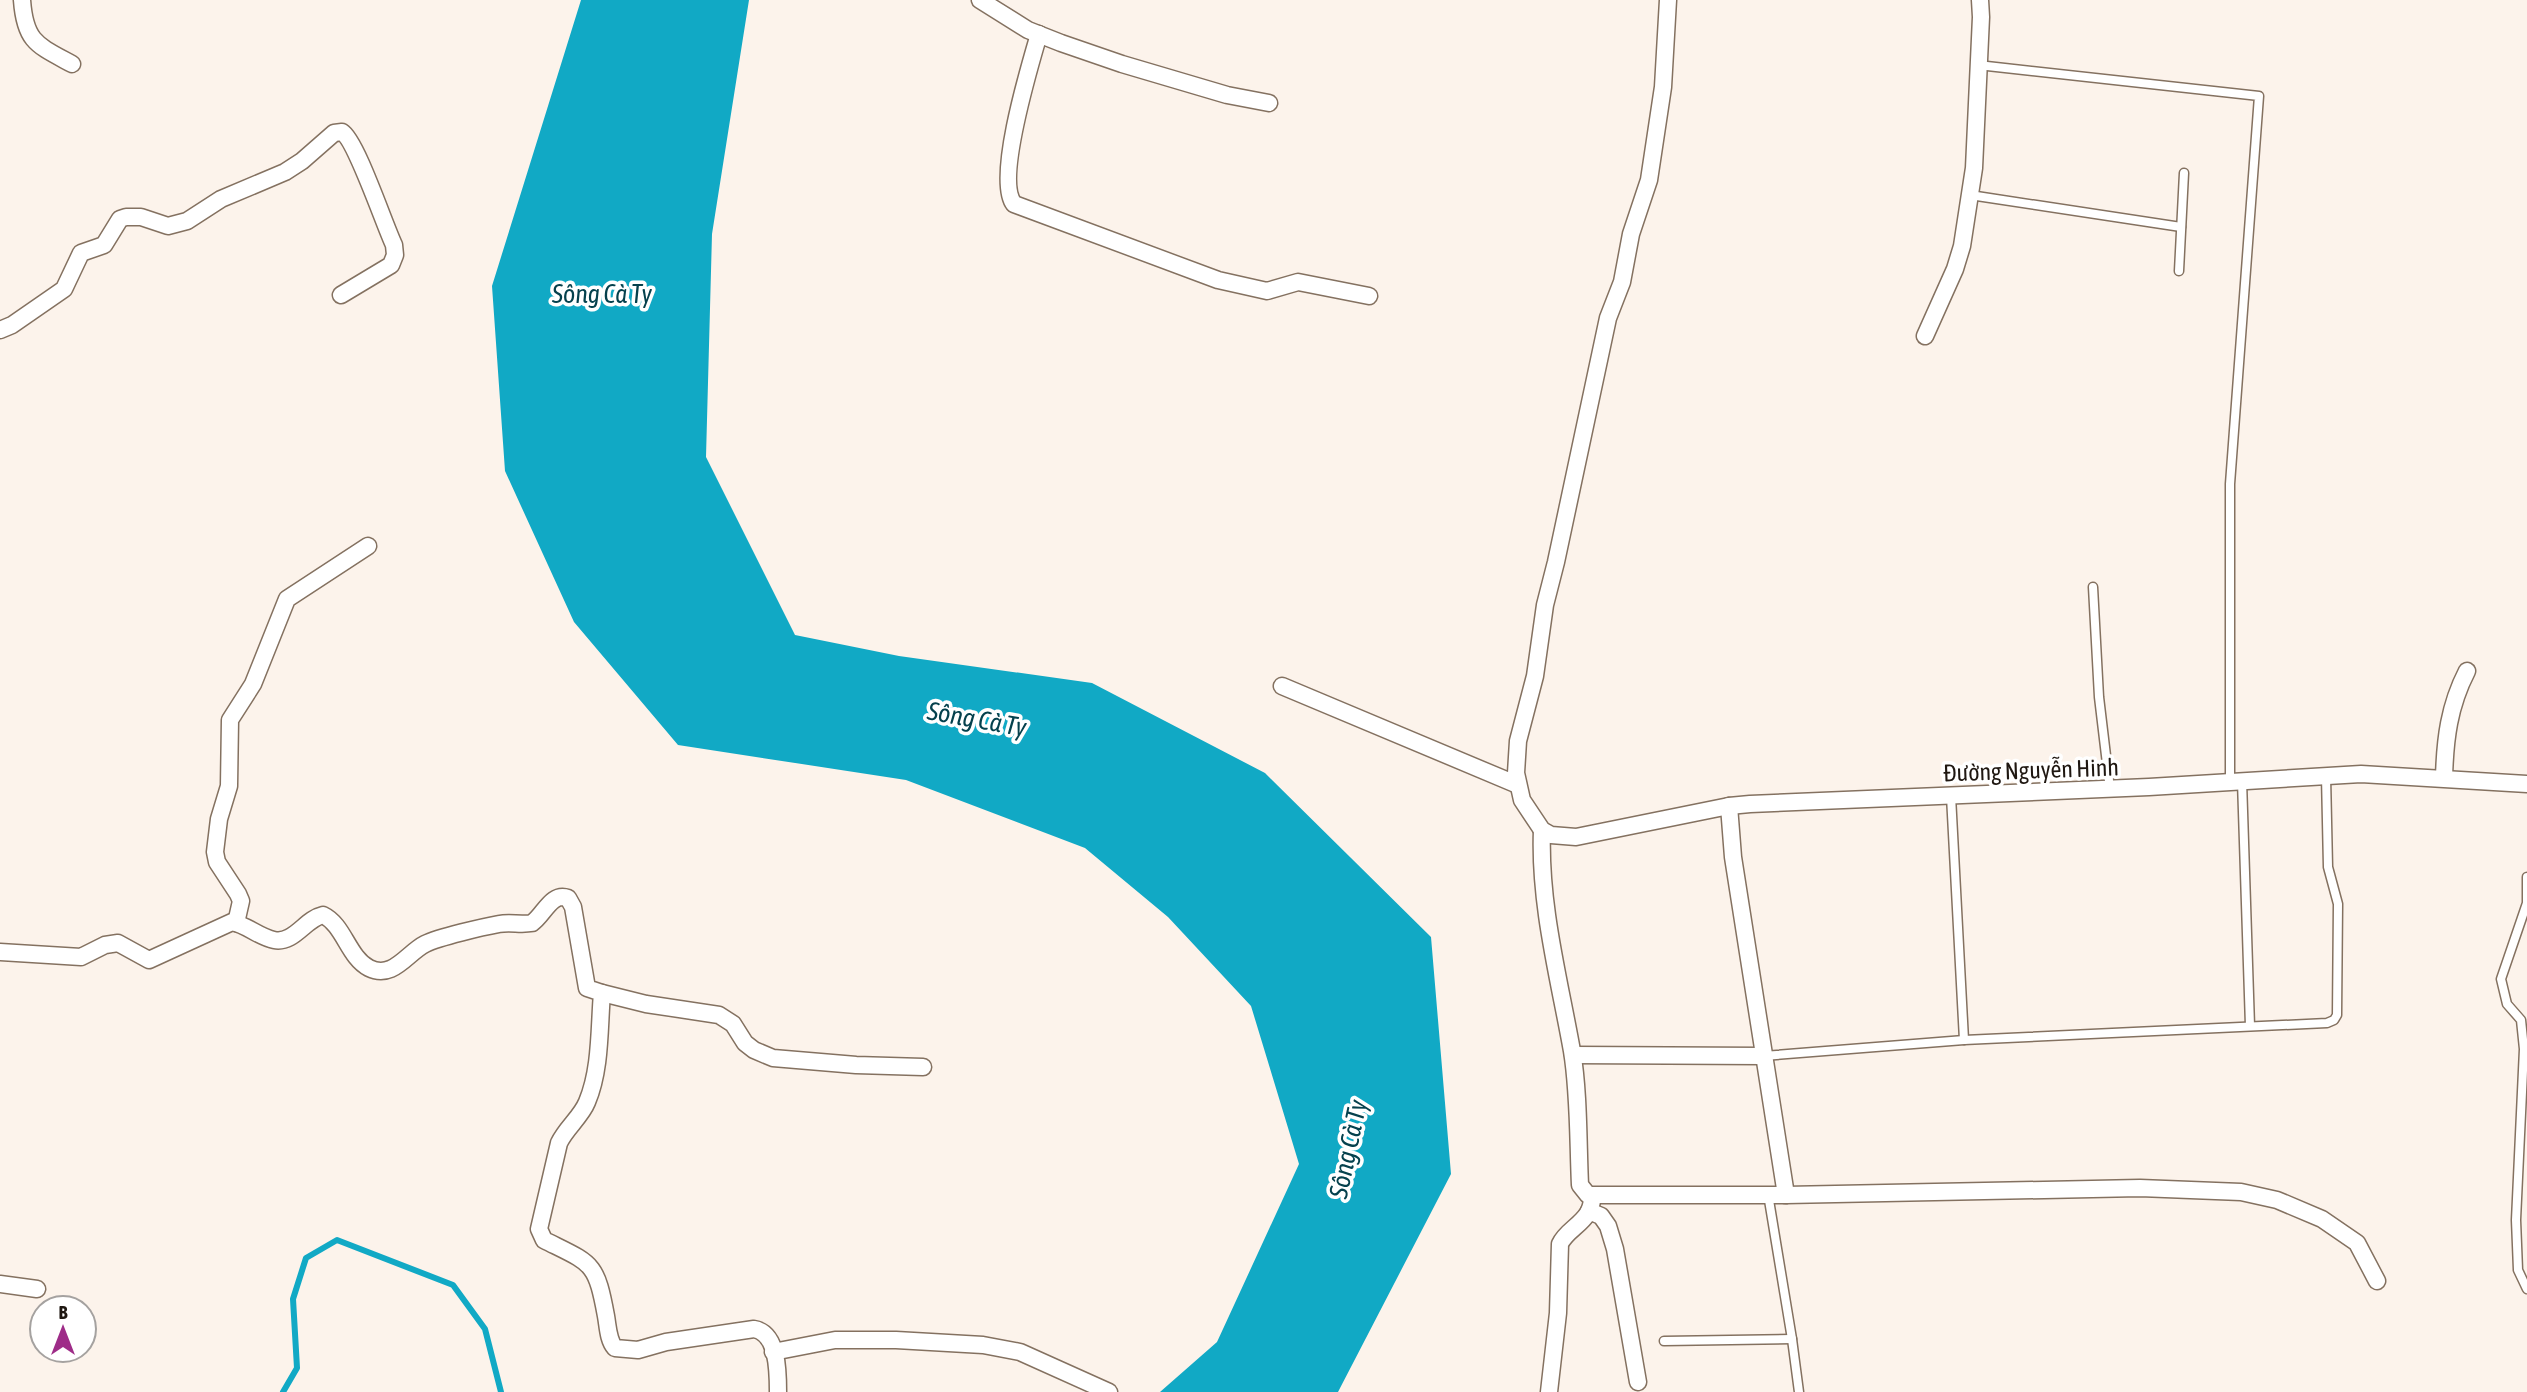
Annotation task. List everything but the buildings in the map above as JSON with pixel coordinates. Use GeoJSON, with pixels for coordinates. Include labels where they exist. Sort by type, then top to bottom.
{"type":"FeatureCollection","features":[{"type":"Feature","properties":{"kind":"street"},"geometry":{"type":"LineString","coordinates":[[22,0],[23,20],[28,34],[39,45],[72,64]]}},
{"type":"Feature","properties":{"kind":"street"},"geometry":{"type":"LineString","coordinates":[[979,0],[1039,34],[1122,64],[1227,95],[1269,103]]}},
{"type":"Feature","properties":{"kind":"street"},"geometry":{"type":"LineString","coordinates":[[1639,1382],[1615,1249],[1608,1226],[1580,1185],[1573,1055],[1552,953],[1543,879],[1542,830],[1522,800],[1516,773],[1518,741],[1535,676],[1545,605],[1608,318],[1622,282],[1631,234],[1649,180],[1663,87],[1668,0]]}},
{"type":"Feature","properties":{"kind":"street"},"geometry":{"type":"LineString","coordinates":[[1924,336],[1958,258],[1970,195],[1974,168],[1981,17],[1979,0]]}},
{"type":"Feature","properties":{"kind":"street"},"geometry":{"type":"LineString","coordinates":[[1039,34],[1013,141],[1009,192],[1014,204],[1217,280],[1267,291],[1298,282],[1369,296]]}},
{"type":"Feature","properties":{"kind":"street"},"geometry":{"type":"LineString","coordinates":[[0,330],[12,325],[64,289],[81,253],[104,244],[120,219],[126,216],[141,217],[169,226],[187,221],[221,199],[285,172],[334,134],[342,132],[349,138],[360,162],[394,244],[395,255],[391,265],[341,295]]}},
{"type":"Feature","properties":{"kind":"street"},"geometry":{"type":"LineString","coordinates":[[236,923],[241,901],[217,862],[215,852],[219,819],[229,786],[230,720],[253,684],[287,599],[368,546]]}},
{"type":"Feature","properties":{"kind":"street"},"geometry":{"type":"LineString","coordinates":[[2444,778],[2448,720],[2467,671]]}},
{"type":"Feature","properties":{"kind":"street"},"geometry":{"type":"LineString","coordinates":[[1282,686],[1518,785]]}},
{"type":"Feature","properties":{"kind":"street","name":"Đường Nguyễn Hinh"},"geometry":{"type":"LineString","coordinates":[[1542,830],[1551,835],[1576,836],[1729,806],[2110,789],[2326,776],[2389,774],[2527,783]]}},
{"type":"Feature","properties":{"kind":"street"},"geometry":{"type":"LineString","coordinates":[[1729,806],[1733,857],[1786,1195]]}},
{"type":"Feature","properties":{"kind":"street"},"geometry":{"type":"LineString","coordinates":[[0,952],[81,957],[105,945],[118,943],[149,960],[226,924],[236,923],[269,939],[282,941],[323,915],[331,921],[356,958],[373,970],[382,971],[397,967],[427,943],[501,923],[532,923],[553,899],[564,896],[573,907],[587,988],[646,1004],[719,1015],[733,1024],[754,1050],[773,1058],[923,1067]]}},
{"type":"Feature","properties":{"kind":"street"},"geometry":{"type":"LineString","coordinates":[[602,992],[594,1084],[584,1110],[559,1143],[539,1229],[540,1235],[544,1240],[586,1261],[593,1268],[605,1308],[611,1343],[615,1348],[638,1350],[666,1342],[754,1329],[767,1334],[774,1352],[779,1392]]}},
{"type":"Feature","properties":{"kind":"street"},"geometry":{"type":"LineString","coordinates":[[1573,1055],[1763,1056]]}},
{"type":"Feature","properties":{"kind":"street"},"geometry":{"type":"LineString","coordinates":[[1591,1204],[1769,1194],[2140,1188],[2241,1192],[2277,1200],[2322,1219],[2357,1243],[2377,1281]]}},
{"type":"Feature","properties":{"kind":"street"},"geometry":{"type":"LineString","coordinates":[[1549,1392],[1558,1313],[1560,1244],[1564,1236],[1582,1221],[1591,1204]]}},
{"type":"Feature","properties":{"kind":"street"},"geometry":{"type":"LineString","coordinates":[[0,1284],[37,1289]]}},
{"type":"Feature","properties":{"kind":"street"},"geometry":{"type":"LineString","coordinates":[[774,1352],[835,1340],[983,1345],[1020,1352],[1109,1392]]}},
{"type":"Feature","properties":{"kind":"lane"},"geometry":{"type":"LineString","coordinates":[[1978,65],[2259,96],[2230,484],[2236,781],[2250,1026]]}},
{"type":"Feature","properties":{"kind":"lane"},"geometry":{"type":"LineString","coordinates":[[2179,271],[2184,173]]}},
{"type":"Feature","properties":{"kind":"lane"},"geometry":{"type":"LineString","coordinates":[[1970,195],[2181,227]]}},
{"type":"Feature","properties":{"kind":"lane"},"geometry":{"type":"LineString","coordinates":[[2093,587],[2099,698],[2110,789]]}},
{"type":"Feature","properties":{"kind":"lane"},"geometry":{"type":"LineString","coordinates":[[1763,1056],[1964,1040],[2327,1023],[2334,1020],[2337,1015],[2338,904],[2328,867],[2326,776]]}},
{"type":"Feature","properties":{"kind":"lane"},"geometry":{"type":"LineString","coordinates":[[1951,796],[1964,1040]]}},
{"type":"Feature","properties":{"kind":"lane"},"geometry":{"type":"LineString","coordinates":[[2527,877],[2527,903],[2501,979],[2507,1004],[2521,1020],[2524,1049],[2516,1220],[2518,1270],[2527,1289]]}},
{"type":"Feature","properties":{"kind":"lane"},"geometry":{"type":"LineString","coordinates":[[1769,1194],[1798,1392]]}},
{"type":"Feature","properties":{"kind":"lane"},"geometry":{"type":"LineString","coordinates":[[1664,1341],[1792,1339]]}},
{"type":"Feature","properties":{"kind":"water","name":"Sông Cà Ty"},"geometry":{"type":"Polygon","coordinates":[[[581,0],[749,0],[712,234],[706,457],[795,635],[899,656],[1092,683],[1265,773],[1431,937],[1451,1174],[1338,1392],[1160,1392],[1217,1342],[1299,1164],[1251,1006],[1168,917],[1085,848],[906,780],[678,745],[574,622],[505,471],[492,286],[581,0]]]}},
{"type":"Feature","properties":{"kind":"waterway"},"geometry":{"type":"LineString","coordinates":[[283,1392],[297,1368],[293,1299],[306,1258],[337,1240],[453,1285],[485,1329],[501,1392]]}}]}
